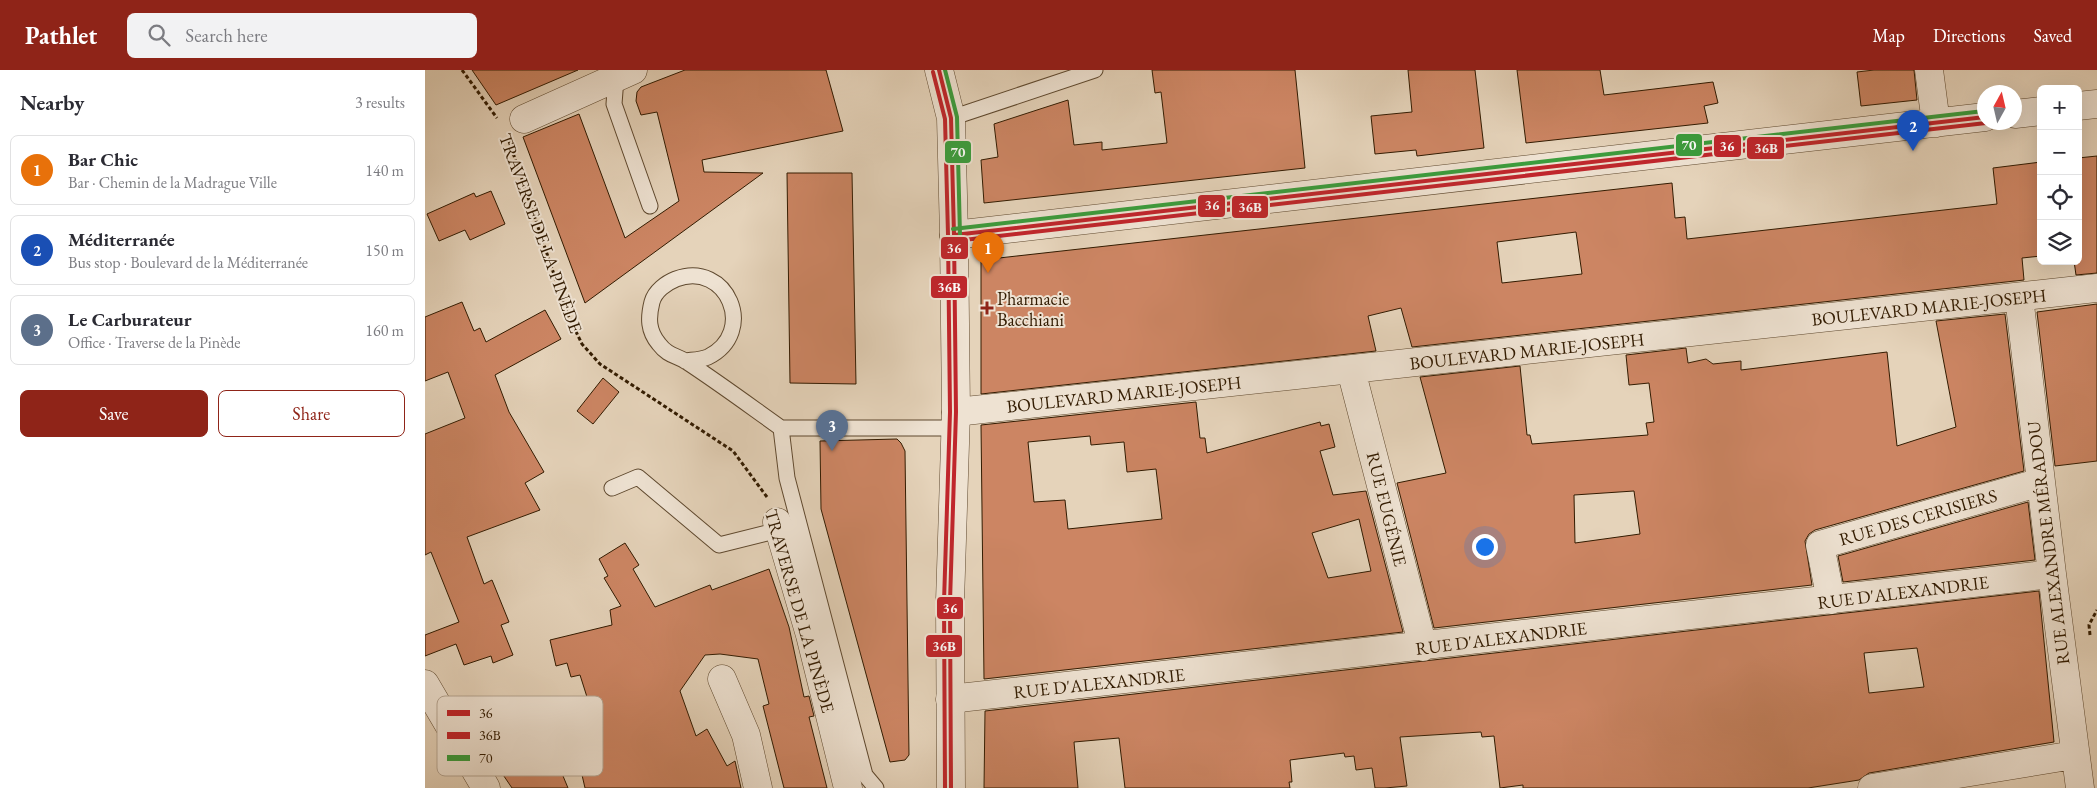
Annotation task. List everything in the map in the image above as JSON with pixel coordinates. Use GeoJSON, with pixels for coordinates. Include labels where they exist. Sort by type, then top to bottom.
{"type":"FeatureCollection","features":[{"type":"Feature","properties":{"kind":"street"},"geometry":{"type":"LineString","coordinates":[[939,70],[951,118],[954,235],[956,420],[950,602],[951,788]]}},
{"type":"Feature","properties":{"kind":"street"},"geometry":{"type":"LineString","coordinates":[[1929,70],[1936,123]]}},
{"type":"Feature","properties":{"kind":"street"},"geometry":{"type":"LineString","coordinates":[[510,126],[624,74]]}},
{"type":"Feature","properties":{"kind":"street"},"geometry":{"type":"LineString","coordinates":[[2082,106],[2097,104]]}},
{"type":"Feature","properties":{"kind":"street"},"geometry":{"type":"LineString","coordinates":[[2022,113],[2037,111]]}},
{"type":"Feature","properties":{"kind":"street"},"geometry":{"type":"LineString","coordinates":[[954,235],[1977,118]]}},
{"type":"Feature","properties":{"kind":"street","name":"BOULEVARD MARIE-JOSEPH"},"geometry":{"type":"LineString","coordinates":[[956,420],[1351,370],[2097,288]]}},
{"type":"Feature","properties":{"kind":"street","name":"RUE ALEXANDRE MÉRADOU"},"geometry":{"type":"LineString","coordinates":[[2019,297],[2074,755],[2080,788]]}},
{"type":"Feature","properties":{"kind":"street","name":"RUE EUGÉNIE"},"geometry":{"type":"LineString","coordinates":[[1351,370],[1423,648]]}},
{"type":"Feature","properties":{"kind":"street","name":"RUE DES CERISIERS"},"geometry":{"type":"LineString","coordinates":[[1831,600],[1820,545],[2041,482]]}},
{"type":"Feature","properties":{"kind":"street","name":"TRAVERSE DE LA PINÈDE"},"geometry":{"type":"LineString","coordinates":[[778,526],[810,635],[848,788]]}},
{"type":"Feature","properties":{"kind":"street","name":"RUE D'ALEXANDRIE"},"geometry":{"type":"LineString","coordinates":[[950,699],[1423,648],[2052,574]]}},
{"type":"Feature","properties":{"kind":"street"},"geometry":{"type":"LineString","coordinates":[[722,679],[746,735],[758,788]]}},
{"type":"Feature","properties":{"kind":"street"},"geometry":{"type":"LineString","coordinates":[[425,684],[437,704]]}},
{"type":"Feature","properties":{"kind":"street"},"geometry":{"type":"LineString","coordinates":[[1872,788],[2074,755]]}},
{"type":"Feature","properties":{"kind":"street"},"geometry":{"type":"LineString","coordinates":[[479,776],[486,788]]}},
{"type":"Feature","properties":{"kind":"lane"},"geometry":{"type":"LineString","coordinates":[[951,118],[1095,70]]}},
{"type":"Feature","properties":{"kind":"lane"},"geometry":{"type":"LineString","coordinates":[[624,74],[615,104],[649,206]]}},
{"type":"Feature","properties":{"kind":"lane"},"geometry":{"type":"LineString","coordinates":[[685,361],[706,358],[723,347],[733,329],[733,308],[724,290],[707,278],[686,275],[667,282],[653,297],[648,317],[653,337],[666,353],[685,361],[781,428],[956,420]]}},
{"type":"Feature","properties":{"kind":"lane"},"geometry":{"type":"LineString","coordinates":[[781,428],[787,478],[865,775],[876,788]]}},
{"type":"Feature","properties":{"kind":"lane"},"geometry":{"type":"LineString","coordinates":[[612,488],[638,477],[719,545],[778,526]]}},
{"type":"Feature","properties":{"kind":"path","name":"TRAVERSE DE LA PINÈDE"},"geometry":{"type":"LineString","coordinates":[[462,70],[510,126],[567,313],[582,344],[600,364],[733,451],[768,498],[778,526]]}},
{"type":"Feature","properties":{"kind":"building"},"geometry":{"type":"Polygon","coordinates":[[[472,70],[578,70],[496,105],[472,70]]]}},
{"type":"Feature","properties":{"kind":"building"},"geometry":{"type":"Polygon","coordinates":[[[685,70],[826,70],[843,131],[702,160],[704,172],[763,173],[585,303],[523,137],[579,114],[625,238],[679,201],[657,112],[641,115],[636,101],[637,92],[641,87],[685,70]]]}},
{"type":"Feature","properties":{"kind":"building"},"geometry":{"type":"Polygon","coordinates":[[[1152,70],[1295,70],[1305,168],[984,203],[981,160],[998,157],[994,124],[1068,100],[1074,145],[1102,142],[1102,150],[1167,143],[1161,92],[1155,93],[1152,70]]]}},
{"type":"Feature","properties":{"kind":"building"},"geometry":{"type":"Polygon","coordinates":[[[1408,70],[1475,70],[1484,148],[1417,156],[1416,150],[1375,154],[1371,116],[1412,112],[1408,70]]]}},
{"type":"Feature","properties":{"kind":"building"},"geometry":{"type":"Polygon","coordinates":[[[1517,70],[1600,70],[1604,95],[1713,82],[1718,103],[1704,106],[1708,123],[1526,143],[1517,70]]]}},
{"type":"Feature","properties":{"kind":"building"},"geometry":{"type":"Polygon","coordinates":[[[1914,70],[1917,100],[1861,106],[1857,72],[1914,70]]]}},
{"type":"Feature","properties":{"kind":"building"},"geometry":{"type":"Polygon","coordinates":[[[2097,156],[2097,273],[2076,275],[2075,265],[2082,265],[2082,158],[2097,156]]]}},
{"type":"Feature","properties":{"kind":"building"},"geometry":{"type":"Polygon","coordinates":[[[2037,162],[2037,256],[2022,258],[2024,280],[1412,347],[1401,308],[1368,316],[1376,351],[981,394],[981,260],[1672,183],[1675,218],[1685,217],[1687,239],[1997,204],[1993,168],[2037,162]],[[1576,232],[1497,242],[1502,283],[1582,274],[1576,232]]]}},
{"type":"Feature","properties":{"kind":"building"},"geometry":{"type":"Polygon","coordinates":[[[787,173],[852,173],[856,384],[790,383],[787,173]]]}},
{"type":"Feature","properties":{"kind":"building"},"geometry":{"type":"Polygon","coordinates":[[[491,191],[505,224],[470,240],[465,230],[439,241],[427,214],[474,193],[476,197],[491,191]]]}},
{"type":"Feature","properties":{"kind":"building"},"geometry":{"type":"Polygon","coordinates":[[[462,302],[474,331],[480,328],[486,342],[545,310],[561,339],[495,375],[509,412],[544,472],[525,483],[540,510],[467,537],[484,584],[492,580],[509,622],[501,625],[513,655],[493,663],[491,656],[464,665],[456,644],[425,656],[425,635],[459,622],[431,552],[425,555],[425,434],[465,418],[448,372],[425,381],[425,317],[462,302]]]}},
{"type":"Feature","properties":{"kind":"building"},"geometry":{"type":"Polygon","coordinates":[[[2097,304],[2097,461],[2055,466],[2037,312],[2097,304]]]}},
{"type":"Feature","properties":{"kind":"building"},"geometry":{"type":"Polygon","coordinates":[[[2005,314],[2024,471],[1815,530],[1809,534],[1805,541],[1812,585],[1434,628],[1397,483],[1446,473],[1420,377],[1520,366],[1527,435],[1530,435],[1532,444],[1648,435],[1646,423],[1654,422],[1649,383],[1629,385],[1626,355],[1686,348],[1688,363],[1706,359],[1713,364],[1741,361],[1741,370],[1887,352],[1897,446],[1956,427],[1936,321],[2005,314]],[[1634,491],[1574,495],[1575,543],[1640,534],[1634,491]]]}},
{"type":"Feature","properties":{"kind":"building"},"geometry":{"type":"Polygon","coordinates":[[[603,378],[619,392],[593,424],[577,411],[603,378]]]}},
{"type":"Feature","properties":{"kind":"building"},"geometry":{"type":"Polygon","coordinates":[[[1196,402],[1200,438],[1205,438],[1207,453],[1320,422],[1321,426],[1329,424],[1335,447],[1320,451],[1333,495],[1366,491],[1403,632],[984,679],[981,425],[1196,402]],[[1090,436],[1028,442],[1034,502],[1065,500],[1068,529],[1162,519],[1156,469],[1127,472],[1124,442],[1091,445],[1090,436]],[[1359,519],[1312,533],[1328,578],[1371,571],[1359,519]]]}},
{"type":"Feature","properties":{"kind":"building"},"geometry":{"type":"Polygon","coordinates":[[[897,439],[905,451],[909,755],[905,760],[890,762],[821,509],[820,441],[897,439]]]}},
{"type":"Feature","properties":{"kind":"building"},"geometry":{"type":"Polygon","coordinates":[[[2028,502],[2035,560],[1843,582],[1838,556],[2028,502]]]}},
{"type":"Feature","properties":{"kind":"building"},"geometry":{"type":"Polygon","coordinates":[[[625,543],[639,565],[633,569],[655,607],[710,585],[712,590],[769,569],[789,627],[804,697],[809,696],[814,716],[809,717],[827,788],[784,788],[763,706],[769,704],[758,659],[720,654],[705,655],[680,691],[696,736],[707,729],[727,766],[735,761],[741,788],[585,788],[582,776],[603,776],[603,696],[587,696],[580,675],[571,677],[567,663],[556,666],[550,640],[612,625],[610,610],[621,606],[604,578],[608,576],[599,559],[625,543]]]}},
{"type":"Feature","properties":{"kind":"building"},"geometry":{"type":"Polygon","coordinates":[[[2039,591],[2054,742],[1869,773],[1859,780],[1808,788],[1523,788],[1523,785],[1500,788],[1494,736],[1482,737],[1481,732],[1400,737],[1407,786],[1375,788],[1372,768],[1356,770],[1354,756],[1345,757],[1344,753],[1290,760],[1292,782],[1289,782],[1290,788],[1125,788],[1119,738],[1074,742],[1078,788],[984,788],[985,711],[2039,591]],[[1917,648],[1864,653],[1869,693],[1924,687],[1917,648]]]}},
{"type":"Feature","properties":{"kind":"building"},"geometry":{"type":"Polygon","coordinates":[[[504,776],[563,776],[568,788],[512,788],[504,776]]]}},
{"type":"Feature","properties":{"kind":"transit line","name":"36"},"geometry":{"type":"LineString","coordinates":[[939,70],[951,118],[954,235],[956,412],[950,602],[951,788]]}},
{"type":"Feature","properties":{"kind":"transit line","name":"70"},"geometry":{"type":"LineString","coordinates":[[945,70],[957,117],[960,235]]}},
{"type":"Feature","properties":{"kind":"transit line","name":"36B"},"geometry":{"type":"LineString","coordinates":[[933,72],[945,119],[948,235],[950,412],[944,602],[945,788]]}},
{"type":"Feature","properties":{"kind":"transit line","name":"70"},"geometry":{"type":"LineString","coordinates":[[953,229],[1977,112]]}},
{"type":"Feature","properties":{"kind":"transit line","name":"36"},"geometry":{"type":"LineString","coordinates":[[954,235],[1977,118]]}},
{"type":"Feature","properties":{"kind":"transit line","name":"36B"},"geometry":{"type":"LineString","coordinates":[[955,241],[1977,124]]}},
{"type":"Feature","properties":{"kind":"place","name":"Méditerranée"},"geometry":{"type":"Point","coordinates":[1913,151]}},
{"type":"Feature","properties":{"kind":"place","name":"Bar Chic"},"geometry":{"type":"Point","coordinates":[988,273]}},
{"type":"Feature","properties":{"kind":"place","name":"Pharmacie Bacchiani"},"geometry":{"type":"Point","coordinates":[987,308]}},
{"type":"Feature","properties":{"kind":"place","name":"Le Carburateur"},"geometry":{"type":"Point","coordinates":[832,451]}}]}
